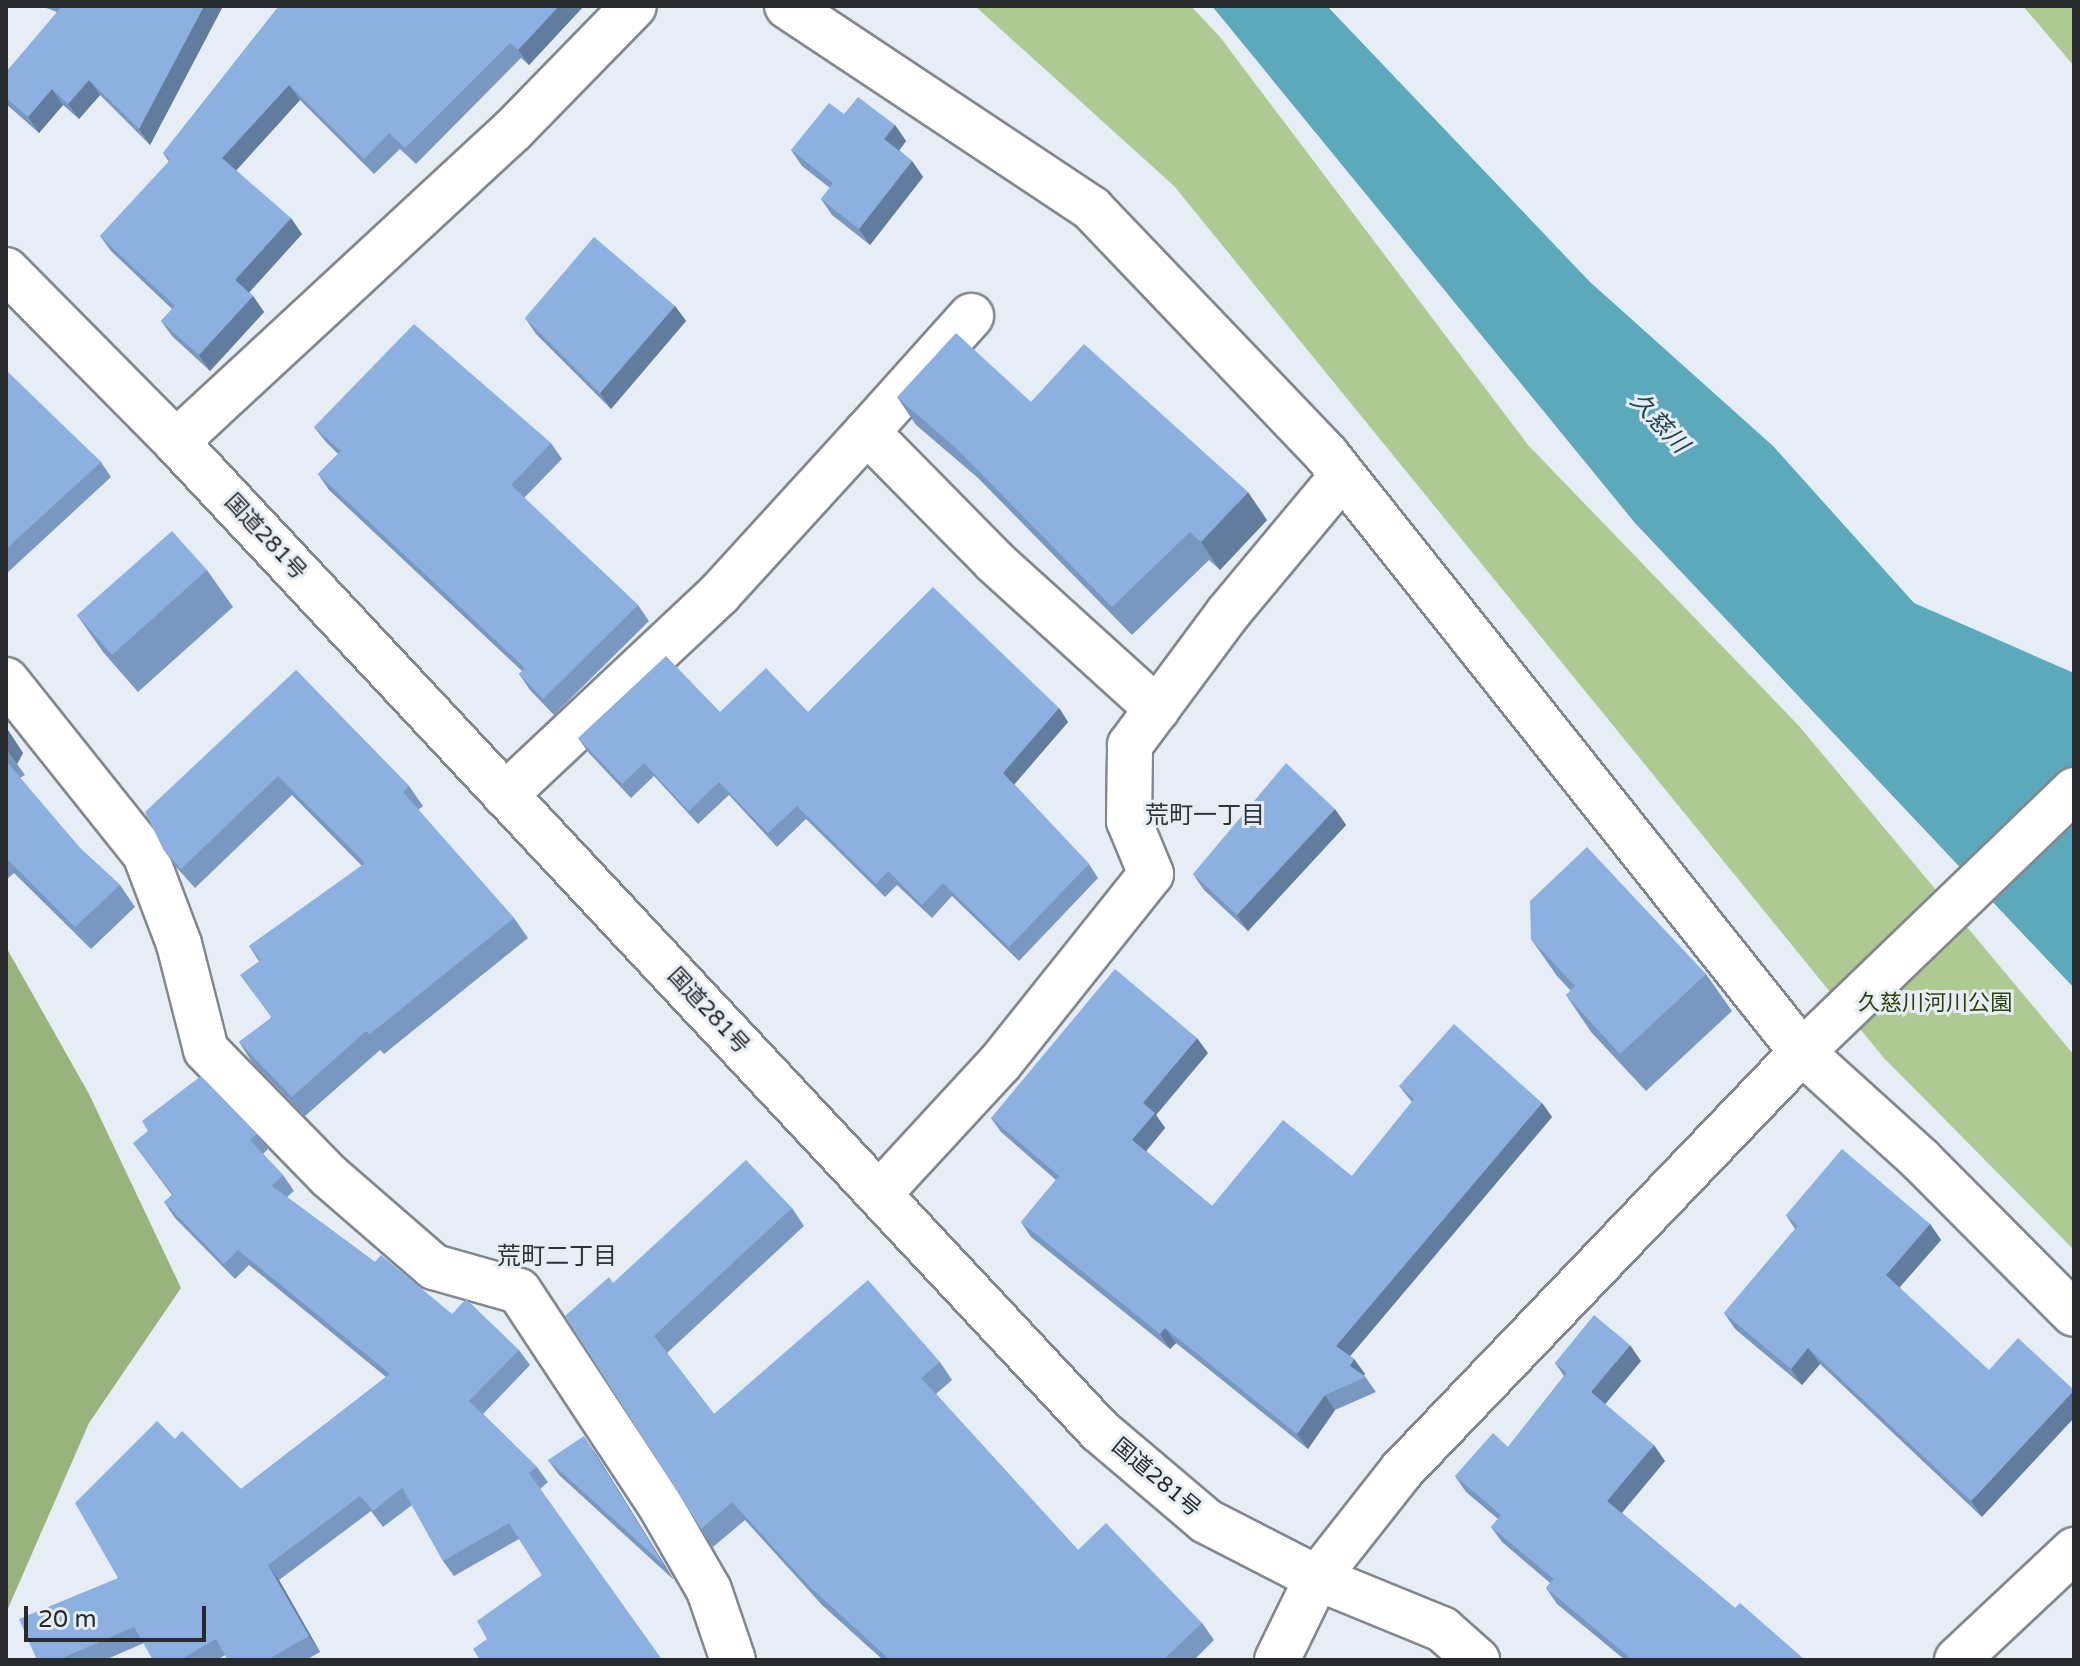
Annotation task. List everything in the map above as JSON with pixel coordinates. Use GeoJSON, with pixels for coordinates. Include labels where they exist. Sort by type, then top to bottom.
{"type":"FeatureCollection","features":[{"type":"Feature","properties":{"kind":"main road"},"geometry":{"type":"LineString","coordinates":[[176,442],[513,130],[634,6]]}},
{"type":"Feature","properties":{"kind":"main road"},"geometry":{"type":"LineString","coordinates":[[787,6],[1092,209],[1342,476],[1920,1159],[2074,1314]]}},
{"type":"Feature","properties":{"kind":"main road","name":"国道281号"},"geometry":{"type":"LineString","coordinates":[[6,270],[176,442],[1100,1431],[1206,1521],[1317,1578],[1442,1629],[1477,1660]]}},
{"type":"Feature","properties":{"kind":"main road"},"geometry":{"type":"LineString","coordinates":[[505,795],[719,594],[971,316]]}},
{"type":"Feature","properties":{"kind":"main road"},"geometry":{"type":"LineString","coordinates":[[867,432],[995,562],[1157,709]]}},
{"type":"Feature","properties":{"kind":"main road"},"geometry":{"type":"LineString","coordinates":[[879,1194],[1000,1063],[1151,874],[1129,821],[1130,745],[1342,476]]}},
{"type":"Feature","properties":{"kind":"main road"},"geometry":{"type":"LineString","coordinates":[[6,680],[145,854],[179,944],[206,1050],[329,1176],[434,1267],[519,1291],[659,1503],[709,1590],[733,1660]]}},
{"type":"Feature","properties":{"kind":"main road"},"geometry":{"type":"LineString","coordinates":[[1277,1660],[1317,1578],[1402,1470],[1816,1039],[2074,790]]}},
{"type":"Feature","properties":{"kind":"main road"},"geometry":{"type":"LineString","coordinates":[[1957,1660],[2074,1550]]}},
{"type":"Feature","properties":{"kind":"green space","name":"久慈川河川公園"},"geometry":{"type":"Polygon","coordinates":[[[975,6],[1191,6],[1220,37],[1528,445],[1799,726],[2074,1055],[2074,1250],[1883,1057],[1174,186],[975,6]]]}},
{"type":"Feature","properties":{"kind":"green space"},"geometry":{"type":"Polygon","coordinates":[[[2023,6],[2074,6],[2074,66],[2023,6]]]}},
{"type":"Feature","properties":{"kind":"green space"},"geometry":{"type":"Polygon","coordinates":[[[6,947],[89,1094],[181,1288],[89,1423],[6,1613],[6,947]]]}},
{"type":"Feature","properties":{"kind":"water","name":"久慈川"},"geometry":{"type":"Polygon","coordinates":[[[1212,6],[1327,6],[1590,282],[1773,446],[1914,603],[2074,673],[2074,988],[1635,523],[1212,6]]]}},
{"type":"Feature","properties":{"kind":"building"},"geometry":{"type":"Polygon","coordinates":[[[62,6],[204,6],[139,129],[89,80],[68,104],[52,89],[28,117],[6,98],[6,72],[62,6]]]}},
{"type":"Feature","properties":{"kind":"building"},"geometry":{"type":"Polygon","coordinates":[[[279,6],[559,6],[518,50],[510,43],[405,148],[389,133],[364,159],[289,85],[222,158],[291,218],[235,280],[253,296],[199,355],[161,321],[175,306],[100,236],[170,160],[163,153],[279,6]]]}},
{"type":"Feature","properties":{"kind":"building"},"geometry":{"type":"Polygon","coordinates":[[[858,97],[895,125],[884,139],[912,161],[859,229],[821,199],[833,183],[791,150],[829,103],[844,114],[858,97]]]}},
{"type":"Feature","properties":{"kind":"building"},"geometry":{"type":"Polygon","coordinates":[[[594,237],[675,306],[600,393],[525,318],[594,237]]]}},
{"type":"Feature","properties":{"kind":"building"},"geometry":{"type":"Polygon","coordinates":[[[414,324],[551,443],[511,485],[638,605],[543,699],[519,674],[525,668],[318,474],[341,451],[314,427],[414,324]]]}},
{"type":"Feature","properties":{"kind":"building"},"geometry":{"type":"Polygon","coordinates":[[[956,333],[1031,402],[1084,344],[1248,492],[1201,542],[1190,532],[1112,607],[958,450],[897,397],[956,333]]]}},
{"type":"Feature","properties":{"kind":"building"},"geometry":{"type":"Polygon","coordinates":[[[6,372],[101,462],[6,549],[6,372]]]}},
{"type":"Feature","properties":{"kind":"building"},"geometry":{"type":"Polygon","coordinates":[[[172,531],[207,570],[112,655],[77,615],[172,531]]]}},
{"type":"Feature","properties":{"kind":"building"},"geometry":{"type":"Polygon","coordinates":[[[933,587],[1059,708],[1003,773],[1089,864],[1009,947],[943,883],[922,905],[888,871],[876,884],[797,806],[768,833],[719,782],[689,811],[644,763],[622,784],[578,738],[666,656],[720,712],[766,668],[808,712],[933,587]]]}},
{"type":"Feature","properties":{"kind":"building"},"geometry":{"type":"Polygon","coordinates":[[[296,670],[409,786],[403,792],[514,918],[370,1034],[366,1031],[292,1097],[239,1042],[272,1018],[240,975],[261,960],[249,946],[365,863],[278,776],[181,869],[163,849],[145,812],[296,670]]]}},
{"type":"Feature","properties":{"kind":"building"},"geometry":{"type":"Polygon","coordinates":[[[6,761],[80,848],[120,885],[75,927],[6,858],[6,761]]]}},
{"type":"Feature","properties":{"kind":"building"},"geometry":{"type":"Polygon","coordinates":[[[1286,763],[1335,809],[1237,915],[1193,874],[1286,763]]]}},
{"type":"Feature","properties":{"kind":"building"},"geometry":{"type":"Polygon","coordinates":[[[1587,847],[1706,974],[1620,1054],[1566,995],[1575,986],[1531,939],[1530,901],[1587,847]]]}},
{"type":"Feature","properties":{"kind":"building"},"geometry":{"type":"Polygon","coordinates":[[[1115,969],[1197,1038],[1143,1103],[1155,1113],[1132,1140],[1212,1206],[1283,1120],[1352,1176],[1414,1099],[1399,1086],[1454,1024],[1542,1103],[1336,1346],[1354,1359],[1350,1366],[1366,1377],[1325,1395],[1297,1434],[1165,1328],[1160,1334],[1021,1222],[1059,1176],[991,1118],[1115,969]]]}},
{"type":"Feature","properties":{"kind":"building"},"geometry":{"type":"Polygon","coordinates":[[[201,1076],[257,1134],[250,1140],[283,1175],[272,1186],[375,1262],[381,1255],[452,1314],[466,1299],[519,1350],[469,1401],[537,1467],[529,1473],[662,1660],[480,1660],[473,1649],[487,1639],[477,1621],[542,1575],[509,1523],[443,1561],[402,1488],[373,1511],[360,1496],[268,1565],[309,1636],[267,1660],[228,1660],[216,1639],[180,1660],[153,1660],[134,1627],[58,1660],[37,1660],[19,1619],[118,1578],[75,1503],[157,1421],[175,1439],[182,1431],[241,1489],[390,1374],[238,1250],[224,1264],[164,1202],[173,1194],[133,1143],[148,1131],[142,1121],[201,1076]]]}},
{"type":"Feature","properties":{"kind":"building"},"geometry":{"type":"Polygon","coordinates":[[[1842,1149],[1930,1224],[1886,1275],[1989,1370],[2018,1338],[2074,1390],[1971,1501],[1808,1348],[1791,1369],[1724,1313],[1798,1226],[1786,1215],[1842,1149]]]}},
{"type":"Feature","properties":{"kind":"building"},"geometry":{"type":"Polygon","coordinates":[[[746,1160],[792,1208],[654,1336],[714,1414],[868,1280],[940,1362],[921,1378],[1078,1550],[1106,1523],[1202,1623],[1163,1660],[890,1660],[810,1587],[732,1502],[701,1529],[565,1316],[609,1277],[613,1283],[746,1160]]]}},
{"type":"Feature","properties":{"kind":"building"},"geometry":{"type":"Polygon","coordinates":[[[1594,1315],[1630,1345],[1591,1392],[1654,1445],[1607,1501],[1735,1608],[1740,1603],[1805,1660],[1626,1660],[1629,1657],[1546,1588],[1554,1579],[1491,1527],[1501,1515],[1455,1476],[1493,1433],[1508,1447],[1567,1373],[1555,1363],[1594,1315]]]}},
{"type":"Feature","properties":{"kind":"building"},"geometry":{"type":"Polygon","coordinates":[[[584,1436],[664,1565],[548,1460],[584,1436]]]}},
{"type":"Feature","properties":{"kind":"district","name":"荒町一丁目"},"geometry":{"type":"Point","coordinates":[1205,816]}},
{"type":"Feature","properties":{"kind":"district","name":"荒町二丁目"},"geometry":{"type":"Point","coordinates":[557,1257]}}]}
